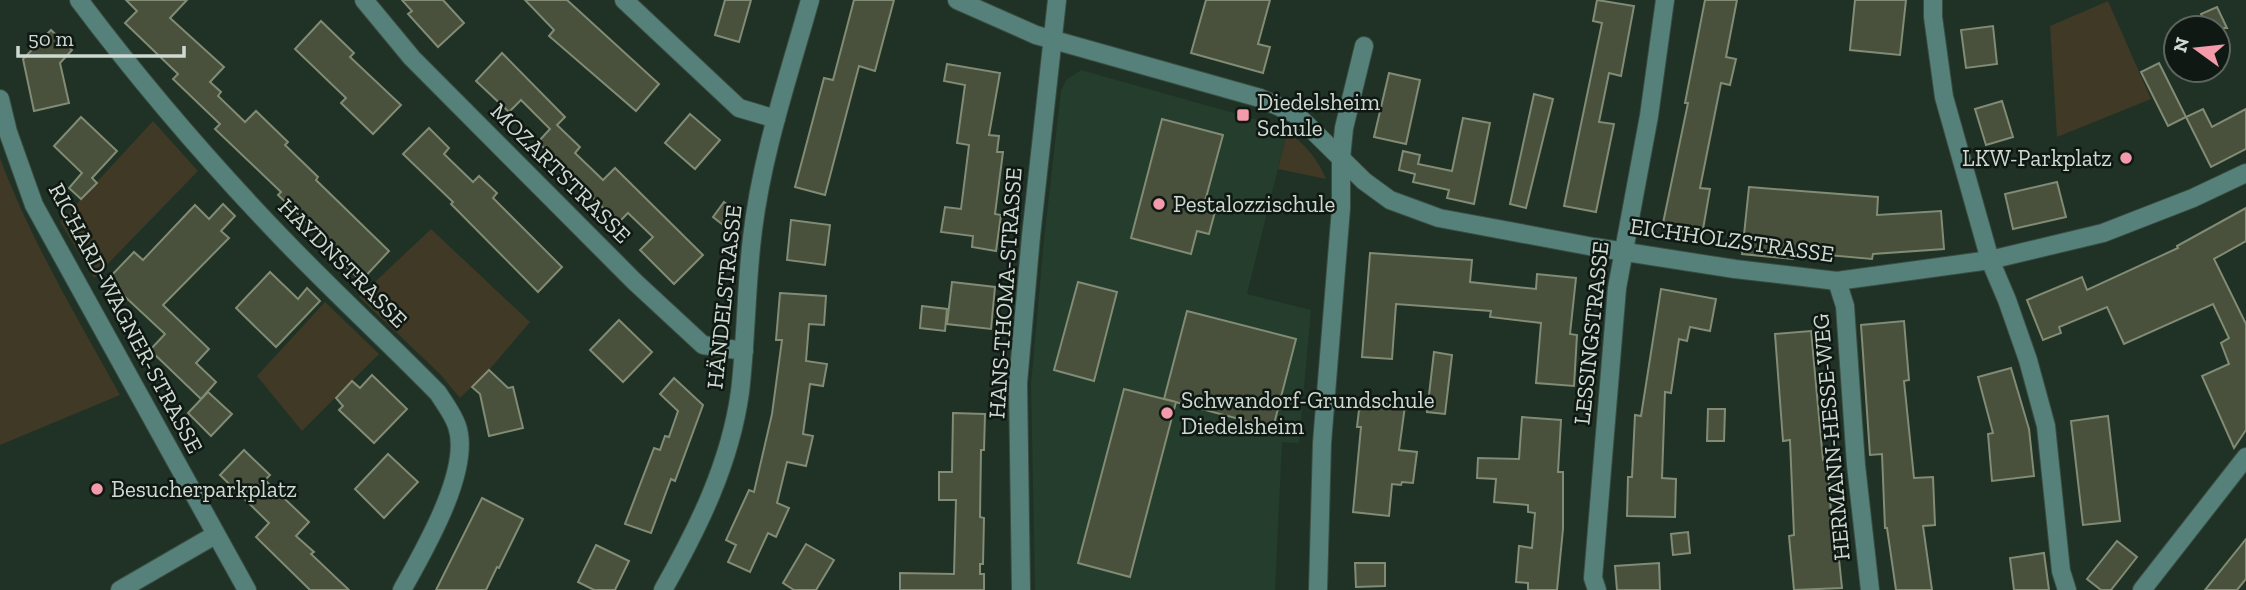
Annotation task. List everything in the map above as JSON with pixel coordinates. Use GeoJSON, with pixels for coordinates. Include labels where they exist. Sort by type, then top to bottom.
{"type":"FeatureCollection","features":[{"type":"Feature","properties":{"kind":"street","name":"HAYDNSTRASSE"},"geometry":{"type":"LineString","coordinates":[[79,0],[163,107],[216,167],[284,240],[438,393],[450,412],[458,428],[459,447],[451,490],[432,535],[402,590]]}},
{"type":"Feature","properties":{"kind":"street","name":"MOZARTSTRASSE"},"geometry":{"type":"LineString","coordinates":[[364,0],[387,31],[421,68],[635,282],[703,345],[744,351]]}},
{"type":"Feature","properties":{"kind":"street"},"geometry":{"type":"LineString","coordinates":[[624,0],[739,108],[776,119]]}},
{"type":"Feature","properties":{"kind":"street","name":"HÄNDELSTRASSE"},"geometry":{"type":"LineString","coordinates":[[663,590],[701,520],[720,473],[733,427],[744,351],[752,237],[776,119],[810,0]]}},
{"type":"Feature","properties":{"kind":"street"},"geometry":{"type":"LineString","coordinates":[[957,0],[1007,24],[1052,40],[1280,106],[1297,114],[1341,159]]}},
{"type":"Feature","properties":{"kind":"street","name":"HANS-THOMA-STRASSE"},"geometry":{"type":"LineString","coordinates":[[1021,590],[1018,383],[1056,0]]}},
{"type":"Feature","properties":{"kind":"street","name":"LESSINGSTRASSE"},"geometry":{"type":"LineString","coordinates":[[1597,590],[1593,578],[1617,288],[1649,116],[1665,0]]}},
{"type":"Feature","properties":{"kind":"street"},"geometry":{"type":"LineString","coordinates":[[1933,0],[1944,97],[1990,260],[2024,348],[2046,426],[2061,570],[2067,590]]}},
{"type":"Feature","properties":{"kind":"street"},"geometry":{"type":"LineString","coordinates":[[1318,590],[1322,443],[1341,208],[1341,159],[1344,128],[1364,46]]}},
{"type":"Feature","properties":{"kind":"street","name":"RICHARD-WAGNER-STRASSE"},"geometry":{"type":"LineString","coordinates":[[0,99],[8,132],[34,205],[247,590]]}},
{"type":"Feature","properties":{"kind":"street","name":"EICHHOLZSTRASSE"},"geometry":{"type":"LineString","coordinates":[[1341,159],[1364,181],[1390,200],[1439,218],[1735,269],[1837,281],[1990,260],[2103,233],[2193,198],[2246,173]]}},
{"type":"Feature","properties":{"kind":"street","name":"HERMANN-HESSE-WEG"},"geometry":{"type":"LineString","coordinates":[[1837,281],[1845,306],[1856,465],[1870,590]]}},
{"type":"Feature","properties":{"kind":"street"},"geometry":{"type":"LineString","coordinates":[[2142,590],[2246,457]]}},
{"type":"Feature","properties":{"kind":"street"},"geometry":{"type":"LineString","coordinates":[[120,590],[215,535]]}},
{"type":"Feature","properties":{"kind":"shaded area"},"geometry":{"type":"Polygon","coordinates":[[[2108,1],[2151,99],[2057,137],[2050,26],[2108,1]]]}},
{"type":"Feature","properties":{"kind":"shaded area","name":"Schwandorf-Grundschule Diedelsheim"},"geometry":{"type":"Polygon","coordinates":[[[1081,70],[1262,121],[1287,132],[1247,294],[1311,310],[1299,443],[1282,442],[1275,590],[1035,590],[1031,384],[1061,91],[1066,80],[1081,70]]]}},
{"type":"Feature","properties":{"kind":"shaded area"},"geometry":{"type":"Polygon","coordinates":[[[153,121],[198,171],[94,278],[60,222],[153,121]]]}},
{"type":"Feature","properties":{"kind":"shaded area"},"geometry":{"type":"Polygon","coordinates":[[[1287,132],[1311,153],[1326,179],[1278,169],[1287,132]]]}},
{"type":"Feature","properties":{"kind":"shaded area"},"geometry":{"type":"Polygon","coordinates":[[[0,158],[40,249],[120,395],[0,445],[0,158]]]}},
{"type":"Feature","properties":{"kind":"shaded area"},"geometry":{"type":"Polygon","coordinates":[[[431,229],[530,322],[489,370],[460,398],[440,374],[359,297],[431,229]]]}},
{"type":"Feature","properties":{"kind":"shaded area"},"geometry":{"type":"Polygon","coordinates":[[[325,302],[379,354],[302,431],[257,376],[325,302]]]}},
{"type":"Feature","properties":{"kind":"building"},"geometry":{"type":"Polygon","coordinates":[[[126,0],[187,0],[170,18],[224,67],[210,82],[221,92],[218,96],[245,122],[256,111],[288,142],[285,145],[318,177],[316,180],[389,251],[361,281],[329,250],[332,246],[278,195],[281,192],[215,129],[220,124],[173,79],[178,74],[125,23],[137,11],[126,0]]]}},
{"type":"Feature","properties":{"kind":"building"},"geometry":{"type":"Polygon","coordinates":[[[402,0],[443,0],[464,23],[438,47],[408,14],[412,11],[402,0]]]}},
{"type":"Feature","properties":{"kind":"building"},"geometry":{"type":"Polygon","coordinates":[[[525,0],[567,0],[659,84],[636,111],[549,36],[554,30],[525,0]]]}},
{"type":"Feature","properties":{"kind":"building"},"geometry":{"type":"Polygon","coordinates":[[[725,0],[751,0],[739,42],[715,35],[725,0]]]}},
{"type":"Feature","properties":{"kind":"building"},"geometry":{"type":"Polygon","coordinates":[[[854,0],[894,0],[875,71],[859,66],[825,195],[795,187],[824,78],[833,80],[854,0]]]}},
{"type":"Feature","properties":{"kind":"building"},"geometry":{"type":"Polygon","coordinates":[[[1206,0],[1270,0],[1258,44],[1270,47],[1263,73],[1191,53],[1206,0]]]}},
{"type":"Feature","properties":{"kind":"building"},"geometry":{"type":"Polygon","coordinates":[[[1597,0],[1634,6],[1621,76],[1609,73],[1599,122],[1614,124],[1596,212],[1564,206],[1602,23],[1593,21],[1597,0]]]}},
{"type":"Feature","properties":{"kind":"building"},"geometry":{"type":"Polygon","coordinates":[[[1705,0],[1737,0],[1726,57],[1736,59],[1730,85],[1721,83],[1700,188],[1710,189],[1702,235],[1662,228],[1688,103],[1685,103],[1705,0]]]}},
{"type":"Feature","properties":{"kind":"building"},"geometry":{"type":"Polygon","coordinates":[[[1855,0],[1906,0],[1900,55],[1850,50],[1855,0]]]}},
{"type":"Feature","properties":{"kind":"building"},"geometry":{"type":"Polygon","coordinates":[[[2217,7],[2220,14],[2201,14],[2217,7]]]}},
{"type":"Feature","properties":{"kind":"building"},"geometry":{"type":"Polygon","coordinates":[[[321,21],[354,53],[350,57],[401,105],[373,134],[341,103],[346,98],[295,49],[321,21]]]}},
{"type":"Feature","properties":{"kind":"building"},"geometry":{"type":"Polygon","coordinates":[[[1993,26],[1997,64],[1966,68],[1961,30],[1993,26]]]}},
{"type":"Feature","properties":{"kind":"building"},"geometry":{"type":"Polygon","coordinates":[[[51,30],[72,50],[60,63],[69,103],[34,111],[23,59],[51,30]]]}},
{"type":"Feature","properties":{"kind":"building"},"geometry":{"type":"Polygon","coordinates":[[[502,53],[565,117],[557,125],[580,147],[575,153],[603,180],[615,168],[703,255],[674,284],[640,250],[653,237],[628,213],[618,223],[538,142],[550,129],[521,100],[509,112],[476,81],[502,53]]]}},
{"type":"Feature","properties":{"kind":"building"},"geometry":{"type":"Polygon","coordinates":[[[2159,63],[2162,69],[2162,84],[2170,84],[2186,117],[2168,126],[2141,72],[2159,63]]]}},
{"type":"Feature","properties":{"kind":"building"},"geometry":{"type":"Polygon","coordinates":[[[947,64],[1000,73],[989,135],[999,136],[997,152],[1003,152],[995,214],[1001,215],[996,251],[972,247],[973,236],[941,232],[945,207],[961,209],[969,145],[957,143],[965,85],[944,81],[947,64]]]}},
{"type":"Feature","properties":{"kind":"building"},"geometry":{"type":"Polygon","coordinates":[[[1389,73],[1420,80],[1406,144],[1374,137],[1389,73]]]}},
{"type":"Feature","properties":{"kind":"building"},"geometry":{"type":"Polygon","coordinates":[[[1534,94],[1553,99],[1526,208],[1510,204],[1534,94]]]}},
{"type":"Feature","properties":{"kind":"building"},"geometry":{"type":"Polygon","coordinates":[[[2002,101],[2013,137],[1986,145],[1975,109],[2002,101]]]}},
{"type":"Feature","properties":{"kind":"building"},"geometry":{"type":"Polygon","coordinates":[[[2203,109],[2212,127],[2246,109],[2246,149],[2211,167],[2186,117],[2203,109]]]}},
{"type":"Feature","properties":{"kind":"building"},"geometry":{"type":"Polygon","coordinates":[[[690,114],[720,140],[695,169],[665,143],[690,114]]]}},
{"type":"Feature","properties":{"kind":"building"},"geometry":{"type":"Polygon","coordinates":[[[81,117],[117,151],[92,178],[97,183],[81,199],[69,188],[82,173],[54,146],[81,117]]]}},
{"type":"Feature","properties":{"kind":"building"},"geometry":{"type":"Polygon","coordinates":[[[1463,118],[1490,123],[1474,204],[1447,198],[1449,190],[1413,182],[1415,174],[1399,170],[1403,151],[1420,155],[1418,164],[1452,171],[1463,118]]]}},
{"type":"Feature","properties":{"kind":"building"},"geometry":{"type":"Polygon","coordinates":[[[1162,119],[1223,135],[1204,205],[1216,208],[1209,234],[1197,231],[1191,254],[1131,238],[1162,119]]]}},
{"type":"Feature","properties":{"kind":"building"},"geometry":{"type":"Polygon","coordinates":[[[429,128],[449,148],[444,154],[473,182],[479,176],[497,193],[493,198],[562,267],[538,292],[451,204],[453,202],[403,154],[429,128]]]}},
{"type":"Feature","properties":{"kind":"building"},"geometry":{"type":"Polygon","coordinates":[[[2057,182],[2066,217],[2013,229],[2005,194],[2057,182]]]}},
{"type":"Feature","properties":{"kind":"building"},"geometry":{"type":"Polygon","coordinates":[[[1749,187],[1878,197],[1877,215],[1941,211],[1944,249],[1873,254],[1872,259],[1794,252],[1793,259],[1742,254],[1749,187]]]}},
{"type":"Feature","properties":{"kind":"building"},"geometry":{"type":"Polygon","coordinates":[[[724,202],[738,213],[727,228],[713,217],[724,202]]]}},
{"type":"Feature","properties":{"kind":"building"},"geometry":{"type":"Polygon","coordinates":[[[223,204],[235,216],[221,231],[229,238],[163,305],[209,349],[196,363],[216,382],[201,399],[150,350],[165,334],[107,280],[134,252],[143,260],[195,205],[209,219],[223,204]]]}},
{"type":"Feature","properties":{"kind":"building"},"geometry":{"type":"Polygon","coordinates":[[[2246,208],[2246,241],[2214,259],[2246,324],[2246,430],[2234,448],[2202,376],[2229,364],[2221,343],[2229,338],[2213,304],[2124,344],[2107,307],[2059,327],[2061,333],[2043,340],[2027,300],[2082,277],[2087,290],[2178,248],[2177,246],[2246,208]]]}},
{"type":"Feature","properties":{"kind":"building"},"geometry":{"type":"Polygon","coordinates":[[[791,220],[830,225],[825,265],[787,260],[791,220]]]}},
{"type":"Feature","properties":{"kind":"building"},"geometry":{"type":"Polygon","coordinates":[[[1370,253],[1472,260],[1470,282],[1536,289],[1537,274],[1576,278],[1570,334],[1577,335],[1574,386],[1536,383],[1541,323],[1490,317],[1491,311],[1396,304],[1392,359],[1362,357],[1370,253]]]}},
{"type":"Feature","properties":{"kind":"building"},"geometry":{"type":"Polygon","coordinates":[[[270,272],[298,299],[307,288],[320,301],[276,347],[236,308],[270,272]]]}},
{"type":"Feature","properties":{"kind":"building"},"geometry":{"type":"Polygon","coordinates":[[[952,282],[995,287],[991,329],[947,324],[952,282]]]}},
{"type":"Feature","properties":{"kind":"building"},"geometry":{"type":"Polygon","coordinates":[[[1078,282],[1117,292],[1094,381],[1054,370],[1078,282]]]}},
{"type":"Feature","properties":{"kind":"building"},"geometry":{"type":"Polygon","coordinates":[[[1661,289],[1716,299],[1710,331],[1690,327],[1687,341],[1679,339],[1671,393],[1665,392],[1662,478],[1676,479],[1675,517],[1627,516],[1635,415],[1641,416],[1661,289]]]}},
{"type":"Feature","properties":{"kind":"building"},"geometry":{"type":"Polygon","coordinates":[[[780,293],[826,296],[824,325],[809,324],[806,361],[827,364],[823,386],[810,384],[803,434],[813,436],[806,466],[787,462],[777,503],[789,508],[776,537],[768,533],[750,572],[728,562],[736,545],[726,540],[749,490],[754,492],[772,414],[782,340],[776,340],[780,293]]]}},
{"type":"Feature","properties":{"kind":"building"},"geometry":{"type":"Polygon","coordinates":[[[922,306],[947,309],[945,331],[920,328],[922,306]]]}},
{"type":"Feature","properties":{"kind":"building"},"geometry":{"type":"Polygon","coordinates":[[[1187,311],[1296,339],[1273,428],[1164,399],[1187,311]]]}},
{"type":"Feature","properties":{"kind":"building"},"geometry":{"type":"Polygon","coordinates":[[[619,320],[652,352],[623,382],[590,350],[619,320]]]}},
{"type":"Feature","properties":{"kind":"building"},"geometry":{"type":"Polygon","coordinates":[[[1904,321],[1909,380],[1904,381],[1914,478],[1933,477],[1935,525],[1923,526],[1932,590],[1896,590],[1885,528],[1882,454],[1870,455],[1861,325],[1904,321]]]}},
{"type":"Feature","properties":{"kind":"building"},"geometry":{"type":"Polygon","coordinates":[[[1811,331],[1823,460],[1828,460],[1832,531],[1836,531],[1842,588],[1794,590],[1789,536],[1794,535],[1790,440],[1783,441],[1775,334],[1811,331]]]}},
{"type":"Feature","properties":{"kind":"building"},"geometry":{"type":"Polygon","coordinates":[[[1434,352],[1452,355],[1445,414],[1427,412],[1434,352]]]}},
{"type":"Feature","properties":{"kind":"building"},"geometry":{"type":"Polygon","coordinates":[[[2011,368],[2029,429],[2034,476],[1992,481],[1988,434],[1993,433],[1978,377],[2011,368]]]}},
{"type":"Feature","properties":{"kind":"building"},"geometry":{"type":"Polygon","coordinates":[[[489,370],[508,388],[513,387],[523,428],[489,436],[480,394],[472,387],[489,370]]]}},
{"type":"Feature","properties":{"kind":"building"},"geometry":{"type":"Polygon","coordinates":[[[372,375],[407,409],[374,443],[339,410],[343,406],[336,398],[352,381],[360,388],[372,375]]]}},
{"type":"Feature","properties":{"kind":"building"},"geometry":{"type":"Polygon","coordinates":[[[674,378],[703,405],[675,481],[671,479],[651,533],[625,524],[654,448],[660,450],[665,436],[669,437],[678,411],[660,394],[674,378]]]}},
{"type":"Feature","properties":{"kind":"building"},"geometry":{"type":"Polygon","coordinates":[[[1124,389],[1176,402],[1130,577],[1078,563],[1124,389]]]}},
{"type":"Feature","properties":{"kind":"building"},"geometry":{"type":"Polygon","coordinates":[[[208,392],[232,414],[211,436],[188,413],[208,392]]]}},
{"type":"Feature","properties":{"kind":"building"},"geometry":{"type":"Polygon","coordinates":[[[1360,401],[1405,406],[1399,450],[1417,452],[1413,483],[1392,484],[1389,516],[1353,512],[1361,427],[1357,427],[1360,401]]]}},
{"type":"Feature","properties":{"kind":"building"},"geometry":{"type":"Polygon","coordinates":[[[1708,409],[1725,409],[1724,441],[1707,441],[1708,409]]]}},
{"type":"Feature","properties":{"kind":"building"},"geometry":{"type":"Polygon","coordinates":[[[953,413],[985,414],[984,450],[981,450],[980,517],[984,518],[983,564],[980,564],[980,574],[984,574],[984,590],[900,590],[900,573],[954,574],[956,500],[939,500],[939,472],[952,472],[953,413]]]}},
{"type":"Feature","properties":{"kind":"building"},"geometry":{"type":"Polygon","coordinates":[[[2108,416],[2120,521],[2083,525],[2071,421],[2108,416]]]}},
{"type":"Feature","properties":{"kind":"building"},"geometry":{"type":"Polygon","coordinates":[[[1522,417],[1561,420],[1558,472],[1563,472],[1563,529],[1557,590],[1528,590],[1528,583],[1516,582],[1519,546],[1532,548],[1535,513],[1528,512],[1528,505],[1494,502],[1496,479],[1477,478],[1478,458],[1519,459],[1522,417]]]}},
{"type":"Feature","properties":{"kind":"building"},"geometry":{"type":"Polygon","coordinates":[[[244,450],[270,475],[265,480],[309,522],[296,536],[349,590],[310,590],[256,537],[269,523],[220,475],[244,450]]]}},
{"type":"Feature","properties":{"kind":"building"},"geometry":{"type":"Polygon","coordinates":[[[388,454],[418,482],[384,518],[355,489],[388,454]]]}},
{"type":"Feature","properties":{"kind":"building"},"geometry":{"type":"Polygon","coordinates":[[[482,498],[523,519],[499,568],[497,567],[486,590],[436,590],[482,498]]]}},
{"type":"Feature","properties":{"kind":"building"},"geometry":{"type":"Polygon","coordinates":[[[1688,532],[1690,553],[1673,555],[1671,534],[1688,532]]]}},
{"type":"Feature","properties":{"kind":"building"},"geometry":{"type":"Polygon","coordinates":[[[2246,539],[2246,579],[2237,590],[2205,590],[2246,539]]]}},
{"type":"Feature","properties":{"kind":"building"},"geometry":{"type":"Polygon","coordinates":[[[2117,541],[2137,557],[2111,590],[2101,590],[2087,579],[2117,541]]]}},
{"type":"Feature","properties":{"kind":"building"},"geometry":{"type":"Polygon","coordinates":[[[806,544],[834,560],[816,590],[794,590],[783,583],[806,544]]]}},
{"type":"Feature","properties":{"kind":"building"},"geometry":{"type":"Polygon","coordinates":[[[596,545],[629,561],[615,590],[594,590],[578,582],[596,545]]]}},
{"type":"Feature","properties":{"kind":"building"},"geometry":{"type":"Polygon","coordinates":[[[2044,553],[2049,590],[2014,590],[2010,558],[2044,553]]]}},
{"type":"Feature","properties":{"kind":"building"},"geometry":{"type":"Polygon","coordinates":[[[1355,563],[1385,563],[1385,586],[1356,587],[1355,563]]]}},
{"type":"Feature","properties":{"kind":"building"},"geometry":{"type":"Polygon","coordinates":[[[1659,563],[1660,590],[1617,590],[1615,566],[1659,563]]]}},
{"type":"Feature","properties":{"kind":"place","name":"Diedelsheim Schule"},"geometry":{"type":"Point","coordinates":[1243,115]}},
{"type":"Feature","properties":{"kind":"place","name":"LKW-Parkplatz"},"geometry":{"type":"Point","coordinates":[2126,158]}},
{"type":"Feature","properties":{"kind":"place","name":"Pestalozzischule"},"geometry":{"type":"Point","coordinates":[1159,204]}},
{"type":"Feature","properties":{"kind":"place","name":"Schwandorf-Grundschule Diedelsheim"},"geometry":{"type":"Point","coordinates":[1167,413]}},
{"type":"Feature","properties":{"kind":"place","name":"Besucherparkplatz"},"geometry":{"type":"Point","coordinates":[97,489]}}]}
